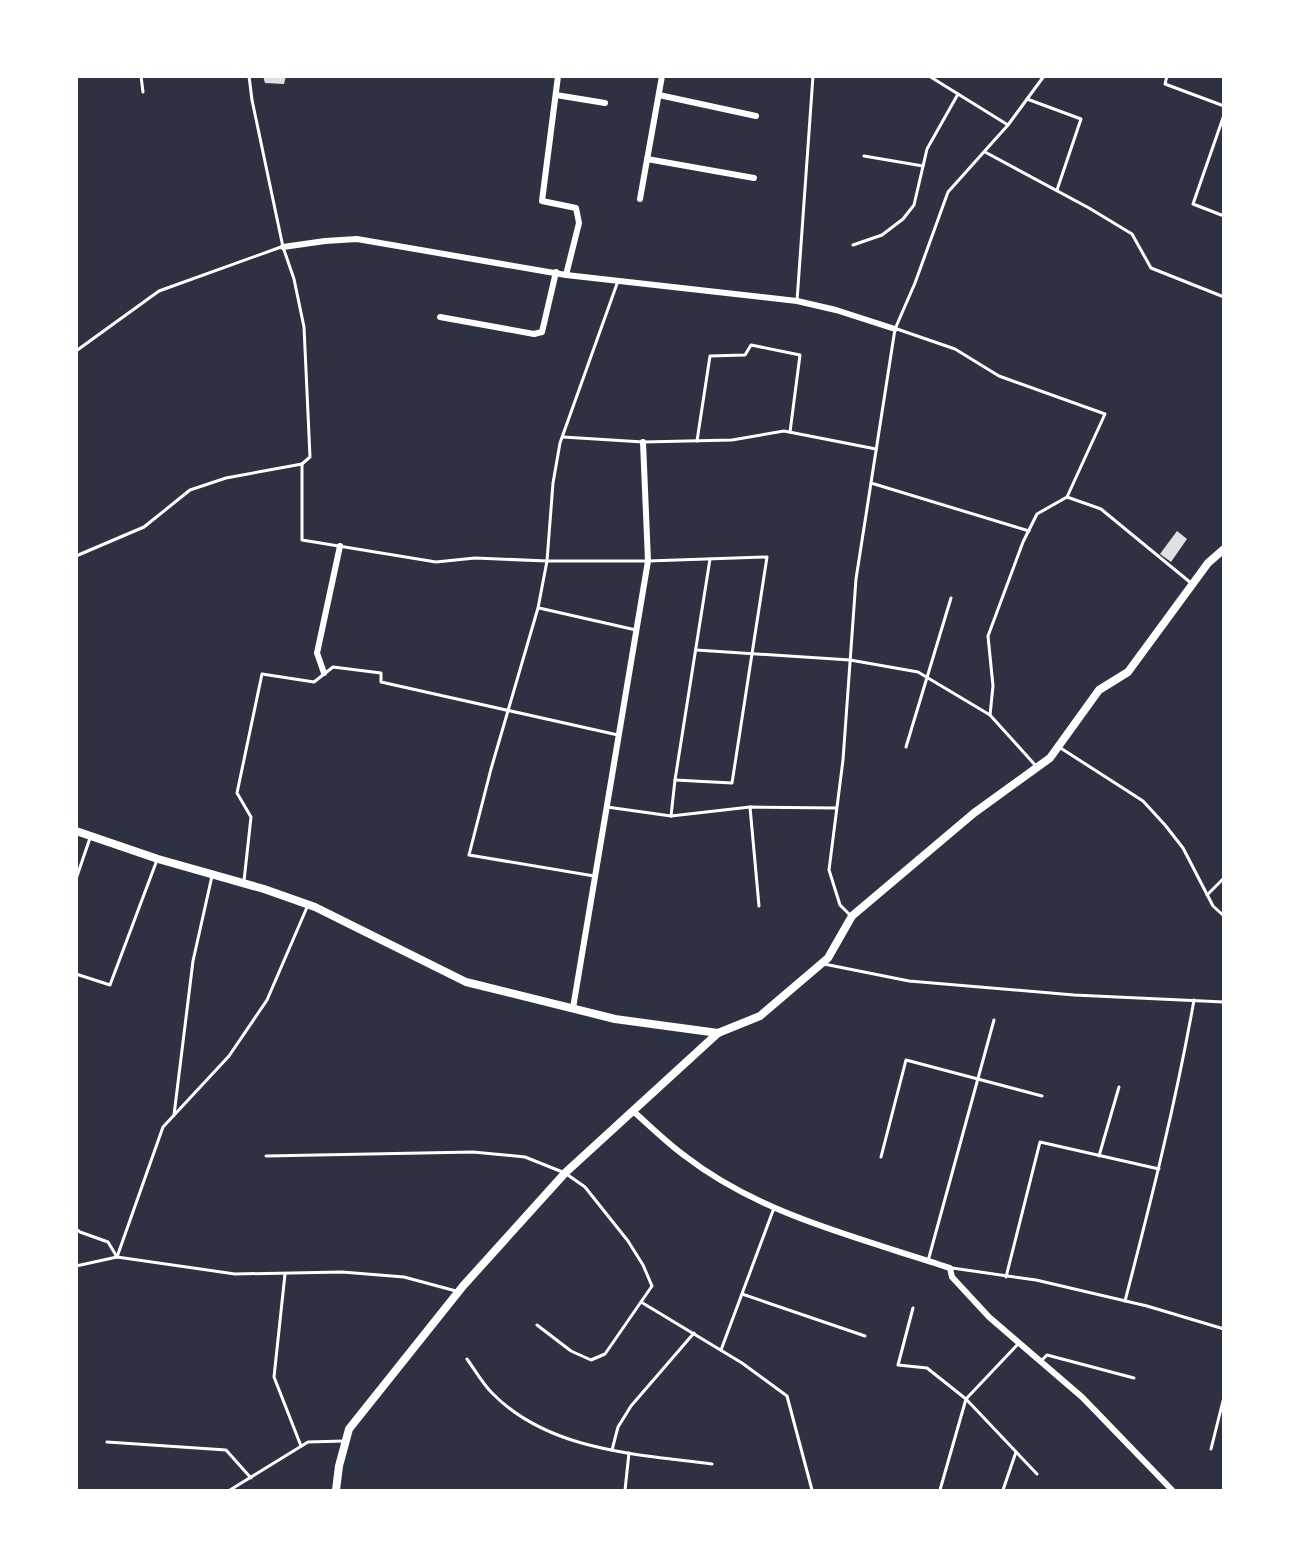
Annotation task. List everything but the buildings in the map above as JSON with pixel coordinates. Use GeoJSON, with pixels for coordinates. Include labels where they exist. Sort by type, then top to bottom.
{"type":"FeatureCollection","features":[{"type":"Feature","properties":{"kind":"street"},"geometry":{"type":"LineString","coordinates":[[558,76],[542,201],[576,208],[579,223],[566,275]]}},
{"type":"Feature","properties":{"kind":"street"},"geometry":{"type":"LineString","coordinates":[[640,199],[662,76]]}},
{"type":"Feature","properties":{"kind":"street"},"geometry":{"type":"LineString","coordinates":[[556,95],[605,103]]}},
{"type":"Feature","properties":{"kind":"street"},"geometry":{"type":"LineString","coordinates":[[659,95],[756,116]]}},
{"type":"Feature","properties":{"kind":"street"},"geometry":{"type":"LineString","coordinates":[[647,159],[754,178]]}},
{"type":"Feature","properties":{"kind":"street"},"geometry":{"type":"LineString","coordinates":[[283,247],[357,239],[566,275],[797,301],[836,310],[895,329]]}},
{"type":"Feature","properties":{"kind":"street"},"geometry":{"type":"LineString","coordinates":[[440,316],[534,334],[542,332],[556,272]]}},
{"type":"Feature","properties":{"kind":"street"},"geometry":{"type":"LineString","coordinates":[[573,1008],[648,561],[643,442]]}},
{"type":"Feature","properties":{"kind":"street"},"geometry":{"type":"LineString","coordinates":[[324,673],[317,653],[340,546]]}},
{"type":"Feature","properties":{"kind":"street"},"geometry":{"type":"LineString","coordinates":[[336,1491],[339,1466],[349,1429],[458,1292],[566,1173],[718,1033],[760,1016],[828,958],[852,916],[974,813],[1050,758],[1099,690],[1128,672],[1208,562],[1224,549]]}},
{"type":"Feature","properties":{"kind":"street"},"geometry":{"type":"LineString","coordinates":[[76,831],[158,859],[308,904],[466,982],[615,1018],[718,1033]]}},
{"type":"Feature","properties":{"kind":"street"},"geometry":{"type":"LineString","coordinates":[[633,1111],[685,1157],[736,1188],[809,1222],[950,1268],[952,1276],[989,1317],[1082,1397],[1172,1491]]}},
{"type":"Feature","properties":{"kind":"lane"},"geometry":{"type":"LineString","coordinates":[[141,76],[143,92]]}},
{"type":"Feature","properties":{"kind":"lane"},"geometry":{"type":"LineString","coordinates":[[76,556],[144,527],[190,490],[226,478],[302,464],[310,457],[304,327],[294,279],[283,247],[249,76]]}},
{"type":"Feature","properties":{"kind":"lane"},"geometry":{"type":"LineString","coordinates":[[797,301],[813,76]]}},
{"type":"Feature","properties":{"kind":"lane"},"geometry":{"type":"LineString","coordinates":[[929,76],[1008,125]]}},
{"type":"Feature","properties":{"kind":"lane"},"geometry":{"type":"LineString","coordinates":[[852,916],[840,905],[829,870],[843,760],[856,579],[895,329],[915,283],[948,192],[1008,125],[1044,76]]}},
{"type":"Feature","properties":{"kind":"lane"},"geometry":{"type":"LineString","coordinates":[[1167,76],[1165,84],[1224,106]]}},
{"type":"Feature","properties":{"kind":"lane"},"geometry":{"type":"LineString","coordinates":[[853,245],[882,235],[903,219],[914,205],[927,149],[958,94]]}},
{"type":"Feature","properties":{"kind":"lane"},"geometry":{"type":"LineString","coordinates":[[1027,99],[1081,119],[1057,190]]}},
{"type":"Feature","properties":{"kind":"lane"},"geometry":{"type":"LineString","coordinates":[[1224,115],[1193,204],[1224,216]]}},
{"type":"Feature","properties":{"kind":"lane"},"geometry":{"type":"LineString","coordinates":[[985,152],[1057,190],[1132,234],[1151,268],[1224,297]]}},
{"type":"Feature","properties":{"kind":"lane"},"geometry":{"type":"LineString","coordinates":[[864,156],[923,166]]}},
{"type":"Feature","properties":{"kind":"lane"},"geometry":{"type":"LineString","coordinates":[[76,351],[159,291],[283,247]]}},
{"type":"Feature","properties":{"kind":"lane"},"geometry":{"type":"LineString","coordinates":[[595,877],[469,855],[538,608],[547,561],[553,483],[563,437],[618,281]]}},
{"type":"Feature","properties":{"kind":"lane"},"geometry":{"type":"LineString","coordinates":[[895,329],[955,350],[999,376],[1105,414],[1067,497],[1037,514],[1023,542],[988,636],[993,686],[990,715]]}},
{"type":"Feature","properties":{"kind":"lane"},"geometry":{"type":"LineString","coordinates":[[697,441],[710,356],[745,355],[751,345],[800,355],[790,432]]}},
{"type":"Feature","properties":{"kind":"lane"},"geometry":{"type":"LineString","coordinates":[[563,437],[643,442],[697,441],[732,440],[784,431],[876,449]]}},
{"type":"Feature","properties":{"kind":"lane"},"geometry":{"type":"LineString","coordinates":[[302,464],[302,540],[436,562],[475,558],[648,561],[767,557],[732,783],[675,780]]}},
{"type":"Feature","properties":{"kind":"lane"},"geometry":{"type":"LineString","coordinates":[[871,483],[1029,531]]}},
{"type":"Feature","properties":{"kind":"lane"},"geometry":{"type":"LineString","coordinates":[[1067,497],[1101,509],[1192,584]]}},
{"type":"Feature","properties":{"kind":"lane"},"geometry":{"type":"LineString","coordinates":[[671,816],[710,559]]}},
{"type":"Feature","properties":{"kind":"lane"},"geometry":{"type":"LineString","coordinates":[[906,747],[951,598]]}},
{"type":"Feature","properties":{"kind":"lane"},"geometry":{"type":"LineString","coordinates":[[538,608],[636,630]]}},
{"type":"Feature","properties":{"kind":"lane"},"geometry":{"type":"LineString","coordinates":[[696,650],[850,660],[918,672],[990,715],[1037,766]]}},
{"type":"Feature","properties":{"kind":"lane"},"geometry":{"type":"LineString","coordinates":[[244,883],[250,817],[237,793],[262,674],[314,682],[333,667],[381,673],[381,682],[619,735]]}},
{"type":"Feature","properties":{"kind":"lane"},"geometry":{"type":"LineString","coordinates":[[1058,747],[1143,801],[1183,848],[1213,906],[1224,916]]}},
{"type":"Feature","properties":{"kind":"lane"},"geometry":{"type":"LineString","coordinates":[[607,807],[671,816],[750,807],[836,808]]}},
{"type":"Feature","properties":{"kind":"lane"},"geometry":{"type":"LineString","coordinates":[[750,807],[759,906]]}},
{"type":"Feature","properties":{"kind":"lane"},"geometry":{"type":"LineString","coordinates":[[76,879],[90,837]]}},
{"type":"Feature","properties":{"kind":"lane"},"geometry":{"type":"LineString","coordinates":[[76,974],[110,985],[158,859]]}},
{"type":"Feature","properties":{"kind":"lane"},"geometry":{"type":"LineString","coordinates":[[174,1115],[193,961],[213,874]]}},
{"type":"Feature","properties":{"kind":"lane"},"geometry":{"type":"LineString","coordinates":[[1207,895],[1224,878]]}},
{"type":"Feature","properties":{"kind":"lane"},"geometry":{"type":"LineString","coordinates":[[117,1257],[163,1127],[229,1056],[267,1000],[308,904]]}},
{"type":"Feature","properties":{"kind":"lane"},"geometry":{"type":"LineString","coordinates":[[822,963],[909,981],[1074,995],[1224,1002]]}},
{"type":"Feature","properties":{"kind":"lane"},"geometry":{"type":"LineString","coordinates":[[1125,1301],[1181,1074],[1194,1000]]}},
{"type":"Feature","properties":{"kind":"lane"},"geometry":{"type":"LineString","coordinates":[[928,1261],[994,1020]]}},
{"type":"Feature","properties":{"kind":"lane"},"geometry":{"type":"LineString","coordinates":[[881,1157],[906,1060],[1042,1096]]}},
{"type":"Feature","properties":{"kind":"lane"},"geometry":{"type":"LineString","coordinates":[[1099,1156],[1119,1087]]}},
{"type":"Feature","properties":{"kind":"lane"},"geometry":{"type":"LineString","coordinates":[[1006,1277],[1040,1142],[1159,1169]]}},
{"type":"Feature","properties":{"kind":"lane"},"geometry":{"type":"LineString","coordinates":[[266,1156],[473,1152],[525,1156],[566,1173],[585,1187],[627,1241],[644,1265],[652,1286],[605,1354],[591,1360],[571,1351],[537,1325]]}},
{"type":"Feature","properties":{"kind":"lane"},"geometry":{"type":"LineString","coordinates":[[721,1350],[775,1207]]}},
{"type":"Feature","properties":{"kind":"lane"},"geometry":{"type":"LineString","coordinates":[[76,1229],[108,1242],[117,1257]]}},
{"type":"Feature","properties":{"kind":"lane"},"geometry":{"type":"LineString","coordinates":[[76,1266],[117,1257],[235,1274],[342,1272],[404,1277],[458,1292]]}},
{"type":"Feature","properties":{"kind":"lane"},"geometry":{"type":"LineString","coordinates":[[950,1268],[1036,1280],[1125,1301],[1224,1329]]}},
{"type":"Feature","properties":{"kind":"lane"},"geometry":{"type":"LineString","coordinates":[[285,1274],[274,1377],[301,1446]]}},
{"type":"Feature","properties":{"kind":"lane"},"geometry":{"type":"LineString","coordinates":[[742,1294],[865,1336]]}},
{"type":"Feature","properties":{"kind":"lane"},"geometry":{"type":"LineString","coordinates":[[641,1302],[721,1350],[787,1396],[812,1491]]}},
{"type":"Feature","properties":{"kind":"lane"},"geometry":{"type":"LineString","coordinates":[[913,1308],[898,1365],[927,1368],[966,1399],[1037,1474]]}},
{"type":"Feature","properties":{"kind":"lane"},"geometry":{"type":"LineString","coordinates":[[612,1450],[618,1427],[631,1406],[694,1333]]}},
{"type":"Feature","properties":{"kind":"lane"},"geometry":{"type":"LineString","coordinates":[[940,1491],[966,1399],[1019,1343]]}},
{"type":"Feature","properties":{"kind":"lane"},"geometry":{"type":"LineString","coordinates":[[1041,1361],[1047,1355],[1134,1378]]}},
{"type":"Feature","properties":{"kind":"lane"},"geometry":{"type":"LineString","coordinates":[[467,1359],[492,1393],[526,1421],[571,1441],[629,1453],[712,1464]]}},
{"type":"Feature","properties":{"kind":"lane"},"geometry":{"type":"LineString","coordinates":[[1210,1449],[1224,1397]]}},
{"type":"Feature","properties":{"kind":"lane"},"geometry":{"type":"LineString","coordinates":[[230,1491],[308,1442],[345,1441]]}},
{"type":"Feature","properties":{"kind":"lane"},"geometry":{"type":"LineString","coordinates":[[107,1442],[226,1450],[251,1478]]}},
{"type":"Feature","properties":{"kind":"lane"},"geometry":{"type":"LineString","coordinates":[[1003,1491],[1016,1452]]}},
{"type":"Feature","properties":{"kind":"lane"},"geometry":{"type":"LineString","coordinates":[[625,1491],[629,1453]]}},
{"type":"Feature","properties":{"kind":"lane"},"geometry":{"type":"LineString","coordinates":[[1163,1491],[1166,1483]]}}]}
